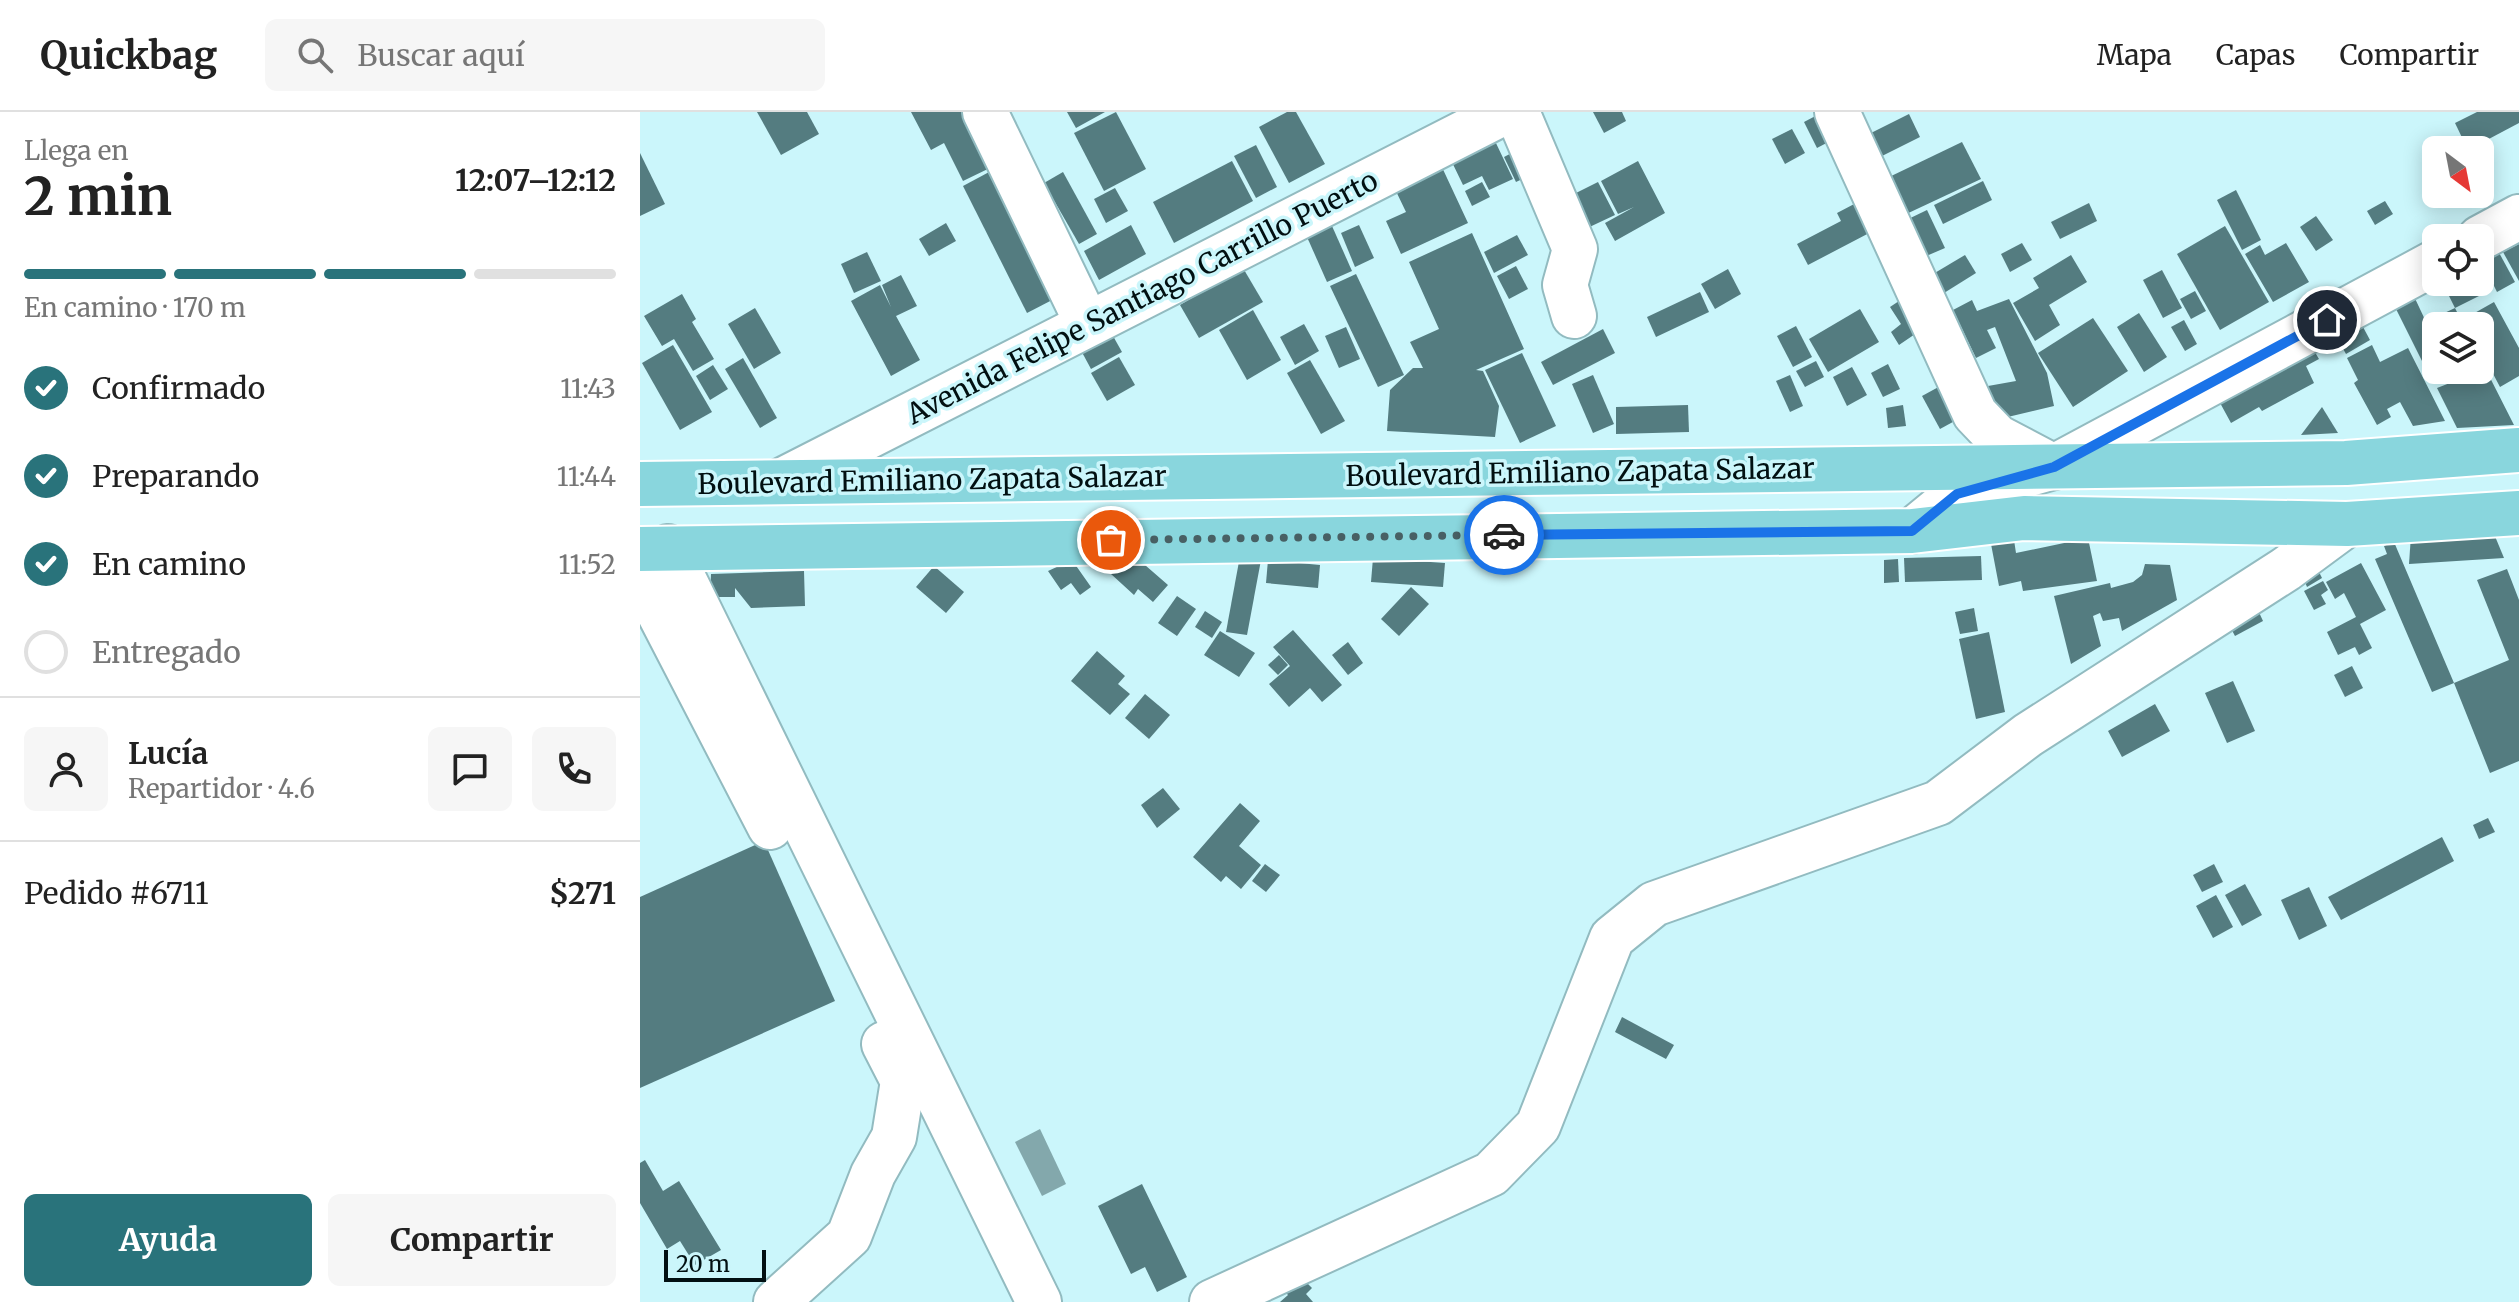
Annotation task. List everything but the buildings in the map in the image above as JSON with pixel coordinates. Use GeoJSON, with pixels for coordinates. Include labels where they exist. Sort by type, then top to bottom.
{"type":"FeatureCollection","features":[{"type":"Feature","properties":{"kind":"main road","name":"Boulevard Emiliano Zapata Salazar"},"geometry":{"type":"LineString","coordinates":[[640,484],[2054,467],[2105,463],[2346,463],[2519,450]]}},
{"type":"Feature","properties":{"kind":"main road"},"geometry":{"type":"LineString","coordinates":[[2094,520],[2105,463]]}},
{"type":"Feature","properties":{"kind":"main road"},"geometry":{"type":"LineString","coordinates":[[649,557],[1912,531],[2024,518],[2347,524],[2519,513]]}},
{"type":"Feature","properties":{"kind":"street"},"geometry":{"type":"LineString","coordinates":[[985,112],[1087,323]]}},
{"type":"Feature","properties":{"kind":"street","name":"Avenida Felipe Santiago Carrillo Puerto"},"geometry":{"type":"LineString","coordinates":[[779,482],[1505,112]]}},
{"type":"Feature","properties":{"kind":"street"},"geometry":{"type":"LineString","coordinates":[[1517,112],[1575,249],[1565,285],[1574,316]]}},
{"type":"Feature","properties":{"kind":"street"},"geometry":{"type":"LineString","coordinates":[[1837,112],[1975,414],[1997,437],[2054,467]]}},
{"type":"Feature","properties":{"kind":"street"},"geometry":{"type":"LineString","coordinates":[[2494,230],[2519,217]]}},
{"type":"Feature","properties":{"kind":"street"},"geometry":{"type":"LineString","coordinates":[[1912,531],[1957,494],[2054,467],[2422,270]]}},
{"type":"Feature","properties":{"kind":"street"},"geometry":{"type":"LineString","coordinates":[[1212,1302],[1491,1174],[1538,1126],[1612,938],[1654,904],[1938,803],[2028,735],[2286,569],[2347,524]]}},
{"type":"Feature","properties":{"kind":"street"},"geometry":{"type":"LineString","coordinates":[[649,557],[903,1081],[894,1137],[873,1174],[849,1236],[776,1302]]}},
{"type":"Feature","properties":{"kind":"street"},"geometry":{"type":"LineString","coordinates":[[649,557],[1039,1302]]}},
{"type":"Feature","properties":{"kind":"water"},"geometry":{"type":"Polygon","coordinates":[[[1040,1129],[1066,1184],[1042,1196],[1015,1142],[1040,1129]]]}},
{"type":"Feature","properties":{"kind":"way so far"},"geometry":{"type":"LineString","coordinates":[[1111,540],[1504,535]]}},
{"type":"Feature","properties":{"kind":"route"},"geometry":{"type":"LineString","coordinates":[[1504,535],[1912,531],[1957,494],[2054,467],[2327,320]]}}]}
